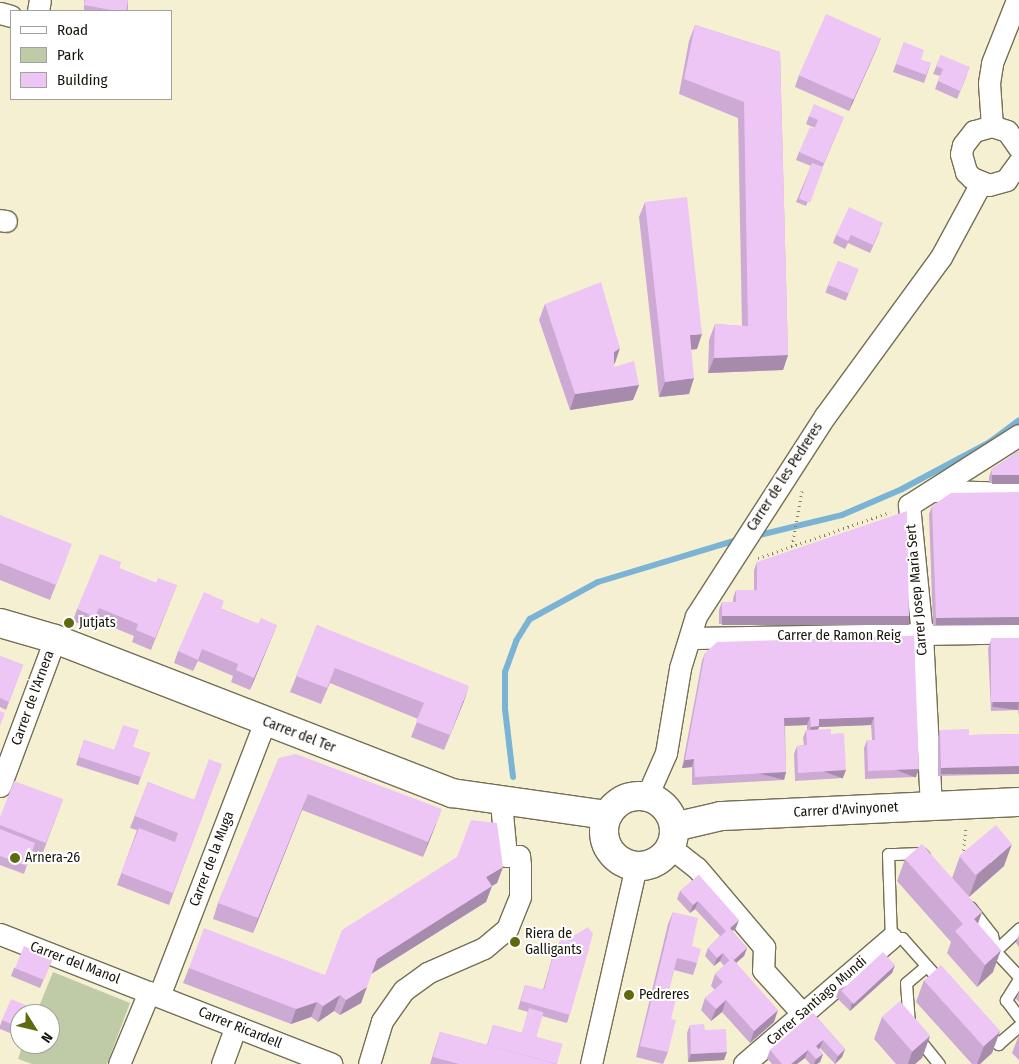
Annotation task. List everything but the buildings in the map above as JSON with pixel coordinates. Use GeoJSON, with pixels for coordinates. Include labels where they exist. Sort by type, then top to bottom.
{"type":"FeatureCollection","features":[{"type":"Feature","properties":{"kind":"street"},"geometry":{"type":"LineString","coordinates":[[992,126],[991,68],[1017,0]]}},
{"type":"Feature","properties":{"kind":"street"},"geometry":{"type":"LineString","coordinates":[[992,126],[1007,131],[1019,149],[1006,180],[989,185],[981,183],[966,172],[961,154],[968,137],[974,131],[992,126]]}},
{"type":"Feature","properties":{"kind":"street","name":"Carrer de les Pedreres"},"geometry":{"type":"LineString","coordinates":[[647,796],[666,753],[680,668],[696,616],[746,554],[760,515],[825,416],[941,257],[981,183]]}},
{"type":"Feature","properties":{"kind":"street","name":"Carrer Josep Maria Sert"},"geometry":{"type":"LineString","coordinates":[[931,806],[922,635],[909,505],[934,491],[1019,435]]}},
{"type":"Feature","properties":{"kind":"street"},"geometry":{"type":"LineString","coordinates":[[934,491],[1019,493]]}},
{"type":"Feature","properties":{"kind":"street","name":"Carrer del Ter"},"geometry":{"type":"LineString","coordinates":[[0,623],[55,638],[265,722],[452,793],[501,802],[608,815]]}},
{"type":"Feature","properties":{"kind":"street","name":"Carrer de Ramon Reig"},"geometry":{"type":"LineString","coordinates":[[690,638],[1019,632]]}},
{"type":"Feature","properties":{"kind":"street","name":"Carrer de l'Arnera"},"geometry":{"type":"LineString","coordinates":[[0,786],[55,638]]}},
{"type":"Feature","properties":{"kind":"street","name":"Carrer de la Muga"},"geometry":{"type":"LineString","coordinates":[[119,1064],[154,994],[265,722]]}},
{"type":"Feature","properties":{"kind":"street"},"geometry":{"type":"LineString","coordinates":[[672,837],[656,862],[636,866],[620,861],[608,848],[604,826],[608,815],[624,799],[647,796],[666,807],[672,837],[764,947],[763,970],[802,1013]]}},
{"type":"Feature","properties":{"kind":"street"},"geometry":{"type":"LineString","coordinates":[[369,1064],[382,1021],[404,990],[427,973],[484,948],[507,929],[520,896],[520,865],[519,856],[506,856],[501,802]]}},
{"type":"Feature","properties":{"kind":"street","name":"Carrer d'Avinyonet"},"geometry":{"type":"LineString","coordinates":[[672,837],[721,816],[1019,802]]}},
{"type":"Feature","properties":{"kind":"street"},"geometry":{"type":"LineString","coordinates":[[590,1064],[636,866]]}},
{"type":"Feature","properties":{"kind":"street","name":"Carrer del Manol"},"geometry":{"type":"LineString","coordinates":[[0,934],[154,994]]}},
{"type":"Feature","properties":{"kind":"street","name":"Carrer Santiago Mundi"},"geometry":{"type":"LineString","coordinates":[[744,1064],[891,938]]}},
{"type":"Feature","properties":{"kind":"street","name":"Carrer Ricardell"},"geometry":{"type":"LineString","coordinates":[[154,994],[331,1064]]}},
{"type":"Feature","properties":{"kind":"street"},"geometry":{"type":"LineString","coordinates":[[222,1064],[236,1026]]}},
{"type":"Feature","properties":{"kind":"lane"},"geometry":{"type":"LineString","coordinates":[[933,866],[921,853],[888,854],[891,938],[902,938],[952,994]]}},
{"type":"Feature","properties":{"kind":"lane"},"geometry":{"type":"LineString","coordinates":[[964,900],[992,935],[995,951],[1019,978],[1006,1000],[1019,1017]]}},
{"type":"Feature","properties":{"kind":"lane"},"geometry":{"type":"LineString","coordinates":[[995,951],[1019,928]]}},
{"type":"Feature","properties":{"kind":"lane"},"geometry":{"type":"LineString","coordinates":[[926,966],[906,983],[910,1028],[939,1064]]}},
{"type":"Feature","properties":{"kind":"lane"},"geometry":{"type":"LineString","coordinates":[[978,1023],[998,1044],[1019,1026]]}},
{"type":"Feature","properties":{"kind":"path"},"geometry":{"type":"LineString","coordinates":[[746,554],[792,546],[909,505]]}},
{"type":"Feature","properties":{"kind":"path"},"geometry":{"type":"LineString","coordinates":[[792,546],[800,506]]}},
{"type":"Feature","properties":{"kind":"path"},"geometry":{"type":"LineString","coordinates":[[962,858],[967,836]]}},
{"type":"Feature","properties":{"kind":"green space"},"geometry":{"type":"Polygon","coordinates":[[[53,972],[130,1003],[107,1064],[32,1064],[18,1059],[20,1054],[60,1054],[60,1004],[40,1004],[53,972]]]}},
{"type":"Feature","properties":{"kind":"waterway"},"geometry":{"type":"LineString","coordinates":[[755,536],[842,515],[902,489],[990,442],[1019,420]]}},
{"type":"Feature","properties":{"kind":"waterway"},"geometry":{"type":"LineString","coordinates":[[513,777],[505,709],[505,672],[516,641],[530,619],[598,582],[740,539]]}},
{"type":"Feature","properties":{"kind":"place","name":"Jutjats"},"geometry":{"type":"Point","coordinates":[69,623]}},
{"type":"Feature","properties":{"kind":"place","name":"Arnera-26"},"geometry":{"type":"Point","coordinates":[15,858]}},
{"type":"Feature","properties":{"kind":"place","name":"Riera de Galligants"},"geometry":{"type":"Point","coordinates":[515,942]}},
{"type":"Feature","properties":{"kind":"place","name":"Pedreres"},"geometry":{"type":"Point","coordinates":[629,995]}}]}
